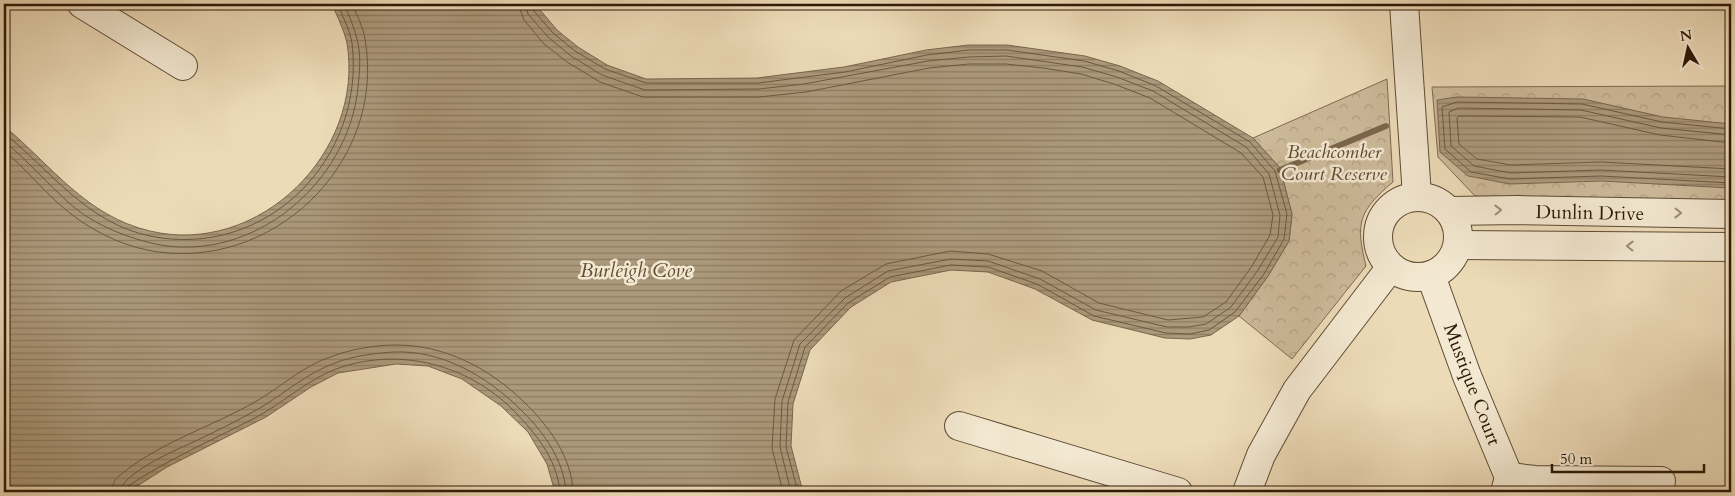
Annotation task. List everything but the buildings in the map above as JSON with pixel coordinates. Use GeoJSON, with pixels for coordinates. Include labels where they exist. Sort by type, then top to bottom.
{"type":"FeatureCollection","features":[{"type":"Feature","properties":{"kind":"street"},"geometry":{"type":"LineString","coordinates":[[82,4],[183,66]]}},
{"type":"Feature","properties":{"kind":"street"},"geometry":{"type":"LineString","coordinates":[[1404,4],[1417,196]]}},
{"type":"Feature","properties":{"kind":"street"},"geometry":{"type":"LineString","coordinates":[[1417,196],[1435,200],[1450,211],[1456,221],[1458,245],[1449,264],[1431,276],[1410,277],[1391,267],[1383,258],[1378,247],[1377,235],[1380,223],[1394,204],[1417,196]]}},
{"type":"Feature","properties":{"kind":"street","name":"Dunlin Drive"},"geometry":{"type":"LineString","coordinates":[[1450,211],[1517,210],[1731,214]]}},
{"type":"Feature","properties":{"kind":"street","name":"Dunlin Drive"},"geometry":{"type":"LineString","coordinates":[[1458,245],[1731,247]]}},
{"type":"Feature","properties":{"kind":"street"},"geometry":{"type":"LineString","coordinates":[[1247,492],[1261,455],[1297,390],[1391,267]]}},
{"type":"Feature","properties":{"kind":"street","name":"Mustique Court"},"geometry":{"type":"LineString","coordinates":[[1431,276],[1507,485]]}},
{"type":"Feature","properties":{"kind":"street"},"geometry":{"type":"LineString","coordinates":[[959,426],[1178,492]]}},
{"type":"Feature","properties":{"kind":"street"},"geometry":{"type":"LineString","coordinates":[[1507,485],[1535,480],[1661,481]]}},
{"type":"Feature","properties":{"kind":"green space","name":"Beachcomber Court Reserve"},"geometry":{"type":"Polygon","coordinates":[[[1387,79],[1393,182],[1373,201],[1363,218],[1361,238],[1366,266],[1292,359],[1239,316],[1268,276],[1289,241],[1292,214],[1280,168],[1253,138],[1387,79]]]}},
{"type":"Feature","properties":{"kind":"green space"},"geometry":{"type":"Polygon","coordinates":[[[1731,86],[1731,202],[1475,196],[1438,157],[1432,87],[1731,86]]]}},
{"type":"Feature","properties":{"kind":"water","name":"Burleigh Cove"},"geometry":{"type":"Polygon","coordinates":[[[332,4],[535,4],[557,30],[578,47],[607,65],[646,79],[757,78],[844,67],[926,50],[968,45],[1007,45],[1085,56],[1120,66],[1158,81],[1253,138],[1280,168],[1292,214],[1289,241],[1268,276],[1239,316],[1211,335],[1190,339],[1165,338],[1092,320],[1035,289],[988,272],[951,270],[891,282],[851,307],[810,350],[793,404],[791,446],[803,492],[555,492],[547,464],[528,432],[501,406],[462,379],[428,366],[396,364],[338,373],[311,387],[266,417],[167,467],[128,492],[4,492],[4,126],[88,202],[127,224],[150,231],[190,235],[229,228],[265,212],[296,188],[321,157],[339,122],[348,83],[347,43],[332,4]]]}},
{"type":"Feature","properties":{"kind":"water"},"geometry":{"type":"Polygon","coordinates":[[[1457,97],[1583,99],[1663,117],[1731,124],[1731,188],[1601,181],[1510,184],[1468,176],[1440,152],[1437,100],[1457,97]]]}},
{"type":"Feature","properties":{"kind":"waterway"},"geometry":{"type":"LineString","coordinates":[[1280,170],[1386,126]]}}]}
